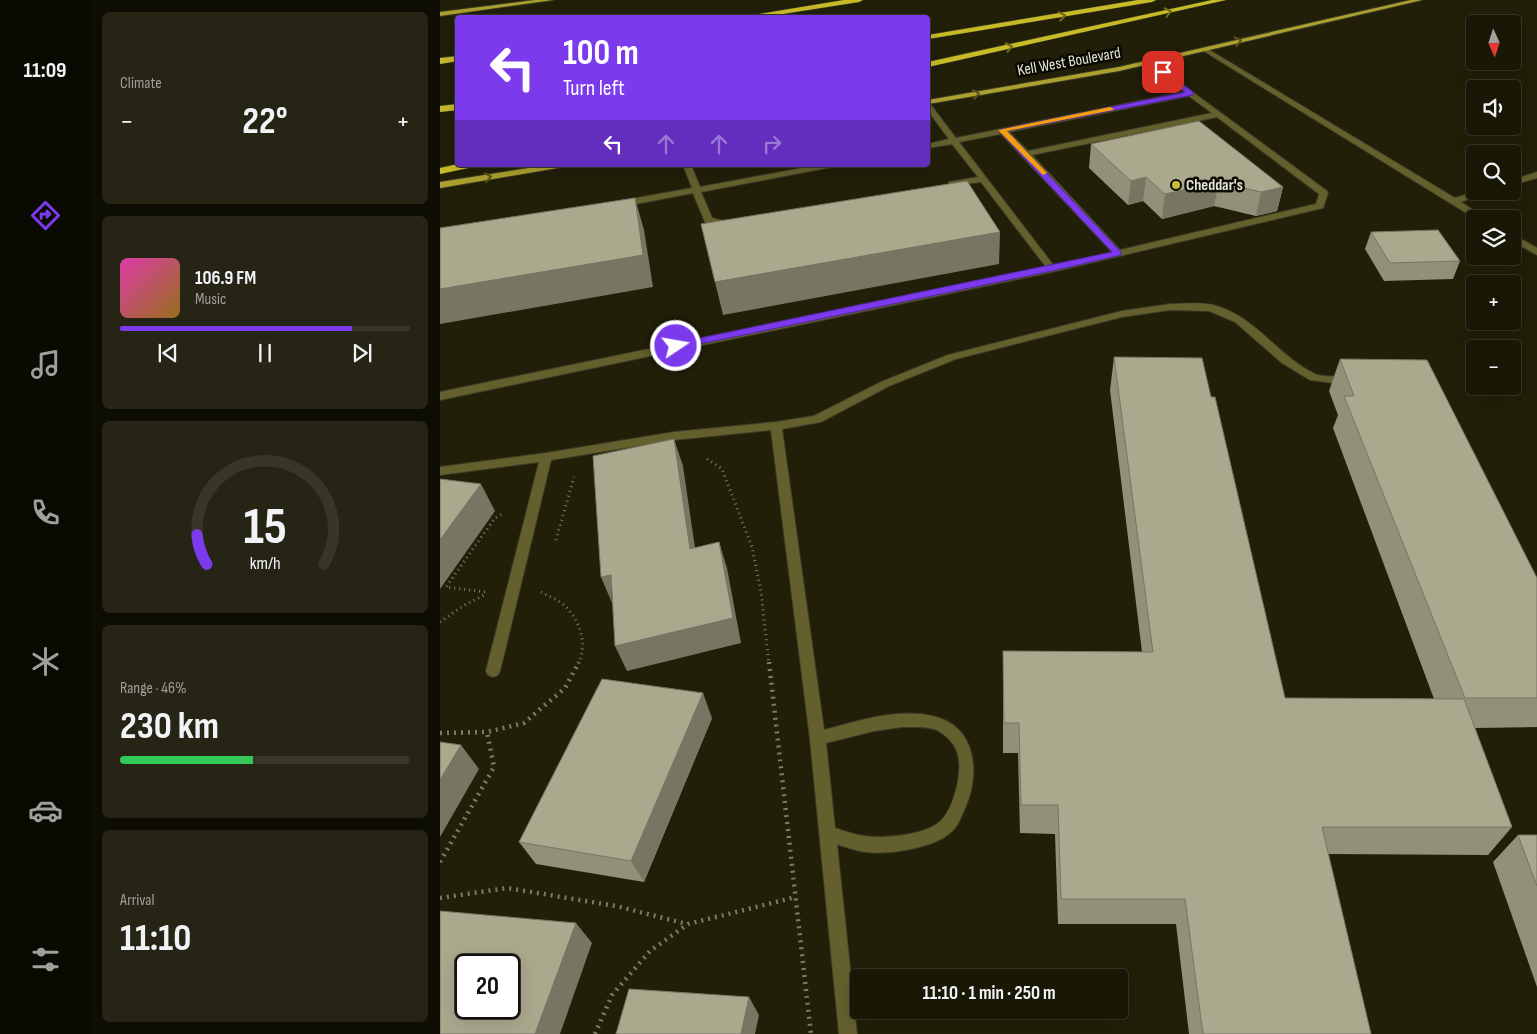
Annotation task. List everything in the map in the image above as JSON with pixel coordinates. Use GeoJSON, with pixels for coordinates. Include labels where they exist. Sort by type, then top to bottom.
{"type":"FeatureCollection","features":[{"type":"Feature","properties":{"kind":"highway"},"geometry":{"type":"LineString","coordinates":[[759,15],[859,0]]}},
{"type":"Feature","properties":{"kind":"highway"},"geometry":{"type":"LineString","coordinates":[[930,37],[1152,0]]}},
{"type":"Feature","properties":{"kind":"highway"},"geometry":{"type":"LineString","coordinates":[[930,64],[1222,0]]}},
{"type":"Feature","properties":{"kind":"highway"},"geometry":{"type":"LineString","coordinates":[[440,61],[455,58]]}},
{"type":"Feature","properties":{"kind":"highway"},"geometry":{"type":"LineString","coordinates":[[440,109],[455,107]]}},
{"type":"Feature","properties":{"kind":"highway"},"geometry":{"type":"LineString","coordinates":[[440,171],[459,167]]}},
{"type":"Feature","properties":{"kind":"main road"},"geometry":{"type":"LineString","coordinates":[[440,14],[550,0]]}},
{"type":"Feature","properties":{"kind":"main road","name":"Kell West Boulevard"},"geometry":{"type":"LineString","coordinates":[[930,102],[1149,62],[1419,0]]}},
{"type":"Feature","properties":{"kind":"main road"},"geometry":{"type":"LineString","coordinates":[[440,185],[551,167]]}},
{"type":"Feature","properties":{"kind":"street"},"geometry":{"type":"LineString","coordinates":[[1204,49],[1468,210]]}},
{"type":"Feature","properties":{"kind":"street"},"geometry":{"type":"LineString","coordinates":[[440,396],[1052,269],[1320,206],[1324,193],[1149,62]]}},
{"type":"Feature","properties":{"kind":"street"},"geometry":{"type":"LineString","coordinates":[[930,146],[1191,93]]}},
{"type":"Feature","properties":{"kind":"street"},"geometry":{"type":"LineString","coordinates":[[930,110],[1052,269]]}},
{"type":"Feature","properties":{"kind":"street"},"geometry":{"type":"LineString","coordinates":[[1026,154],[1219,114]]}},
{"type":"Feature","properties":{"kind":"street"},"geometry":{"type":"LineString","coordinates":[[1002,130],[1118,253]]}},
{"type":"Feature","properties":{"kind":"street"},"geometry":{"type":"LineString","coordinates":[[688,167],[708,220],[727,225],[737,224]]}},
{"type":"Feature","properties":{"kind":"street"},"geometry":{"type":"LineString","coordinates":[[611,206],[822,167]]}},
{"type":"Feature","properties":{"kind":"street"},"geometry":{"type":"LineString","coordinates":[[1521,180],[1537,175]]}},
{"type":"Feature","properties":{"kind":"street"},"geometry":{"type":"LineString","coordinates":[[943,186],[983,179]]}},
{"type":"Feature","properties":{"kind":"street"},"geometry":{"type":"LineString","coordinates":[[1454,201],[1466,197]]}},
{"type":"Feature","properties":{"kind":"street"},"geometry":{"type":"LineString","coordinates":[[1521,242],[1537,252]]}},
{"type":"Feature","properties":{"kind":"street"},"geometry":{"type":"LineString","coordinates":[[440,471],[546,457],[674,436],[776,426],[817,419],[885,384],[952,357],[1122,314],[1170,307],[1211,308],[1239,320],[1286,361],[1314,378],[1352,382]]}},
{"type":"Feature","properties":{"kind":"street"},"geometry":{"type":"LineString","coordinates":[[776,426],[818,739],[848,1034]]}},
{"type":"Feature","properties":{"kind":"street"},"geometry":{"type":"LineString","coordinates":[[493,671],[546,457]]}},
{"type":"Feature","properties":{"kind":"street"},"geometry":{"type":"LineString","coordinates":[[818,739],[867,726],[904,721],[932,722],[954,733],[965,754],[966,777],[958,808],[943,828],[919,839],[866,845],[828,834]]}},
{"type":"Feature","properties":{"kind":"path"},"geometry":{"type":"LineString","coordinates":[[702,455],[722,469],[752,547],[761,592],[811,1034]]}},
{"type":"Feature","properties":{"kind":"path"},"geometry":{"type":"LineString","coordinates":[[554,546],[576,471]]}},
{"type":"Feature","properties":{"kind":"path"},"geometry":{"type":"LineString","coordinates":[[440,622],[463,606],[489,593],[446,587],[495,518],[508,511]]}},
{"type":"Feature","properties":{"kind":"path"},"geometry":{"type":"LineString","coordinates":[[440,733],[487,732],[524,723],[565,688],[582,657],[582,632],[565,606],[541,593],[544,584]]}},
{"type":"Feature","properties":{"kind":"path"},"geometry":{"type":"LineString","coordinates":[[440,862],[494,768],[487,732]]}},
{"type":"Feature","properties":{"kind":"path"},"geometry":{"type":"LineString","coordinates":[[440,898],[507,888],[616,906],[688,924]]}},
{"type":"Feature","properties":{"kind":"path"},"geometry":{"type":"LineString","coordinates":[[596,1034],[612,994],[650,951],[688,924],[796,897]]}},
{"type":"Feature","properties":{"kind":"building"},"geometry":{"type":"Polygon","coordinates":[[[1199,121],[1283,187],[1261,192],[1219,182],[1165,194],[1146,177],[1131,181],[1091,144],[1199,121]]]}},
{"type":"Feature","properties":{"kind":"building"},"geometry":{"type":"Polygon","coordinates":[[[967,181],[1000,232],[715,282],[701,224],[967,181]]]}},
{"type":"Feature","properties":{"kind":"building"},"geometry":{"type":"Polygon","coordinates":[[[635,198],[643,255],[440,289],[440,228],[635,198]]]}},
{"type":"Feature","properties":{"kind":"building"},"geometry":{"type":"Polygon","coordinates":[[[1438,230],[1460,261],[1390,263],[1371,232],[1438,230]]]}},
{"type":"Feature","properties":{"kind":"building"},"geometry":{"type":"Polygon","coordinates":[[[1114,357],[1202,358],[1211,397],[1215,397],[1285,698],[1464,699],[1512,827],[1322,827],[1371,1034],[1203,1034],[1185,899],[1061,899],[1058,805],[1021,805],[1019,723],[1004,723],[1003,651],[1153,652],[1114,357]]]}},
{"type":"Feature","properties":{"kind":"building"},"geometry":{"type":"Polygon","coordinates":[[[1340,359],[1427,360],[1537,578],[1537,698],[1465,698],[1344,396],[1354,396],[1340,359]]]}},
{"type":"Feature","properties":{"kind":"building"},"geometry":{"type":"Polygon","coordinates":[[[674,439],[690,549],[719,542],[733,618],[615,646],[611,575],[601,577],[593,456],[674,439]]]}},
{"type":"Feature","properties":{"kind":"building"},"geometry":{"type":"Polygon","coordinates":[[[440,479],[481,484],[440,540],[440,479]]]}},
{"type":"Feature","properties":{"kind":"building"},"geometry":{"type":"Polygon","coordinates":[[[602,679],[703,693],[631,861],[519,842],[602,679]]]}},
{"type":"Feature","properties":{"kind":"building"},"geometry":{"type":"Polygon","coordinates":[[[440,742],[461,745],[440,780],[440,742]]]}},
{"type":"Feature","properties":{"kind":"building"},"geometry":{"type":"Polygon","coordinates":[[[1518,835],[1537,835],[1537,886],[1518,835]]]}},
{"type":"Feature","properties":{"kind":"building"},"geometry":{"type":"Polygon","coordinates":[[[440,911],[576,923],[535,1034],[440,1034],[440,911]]]}},
{"type":"Feature","properties":{"kind":"building"},"geometry":{"type":"Polygon","coordinates":[[[629,989],[749,997],[741,1034],[616,1034],[629,989]]]}},
{"type":"Feature","properties":{"kind":"slow traffic"},"geometry":{"type":"LineString","coordinates":[[1043,173],[1002,130],[1110,109]]}},
{"type":"Feature","properties":{"kind":"place","name":"Cheddar's"},"geometry":{"type":"Point","coordinates":[1176,185]}},
{"type":"Feature","properties":{"kind":"route"},"geometry":{"type":"LineString","coordinates":[[676,346],[1052,269],[1118,253],[1002,130],[1191,93],[1163,72]]}}]}
